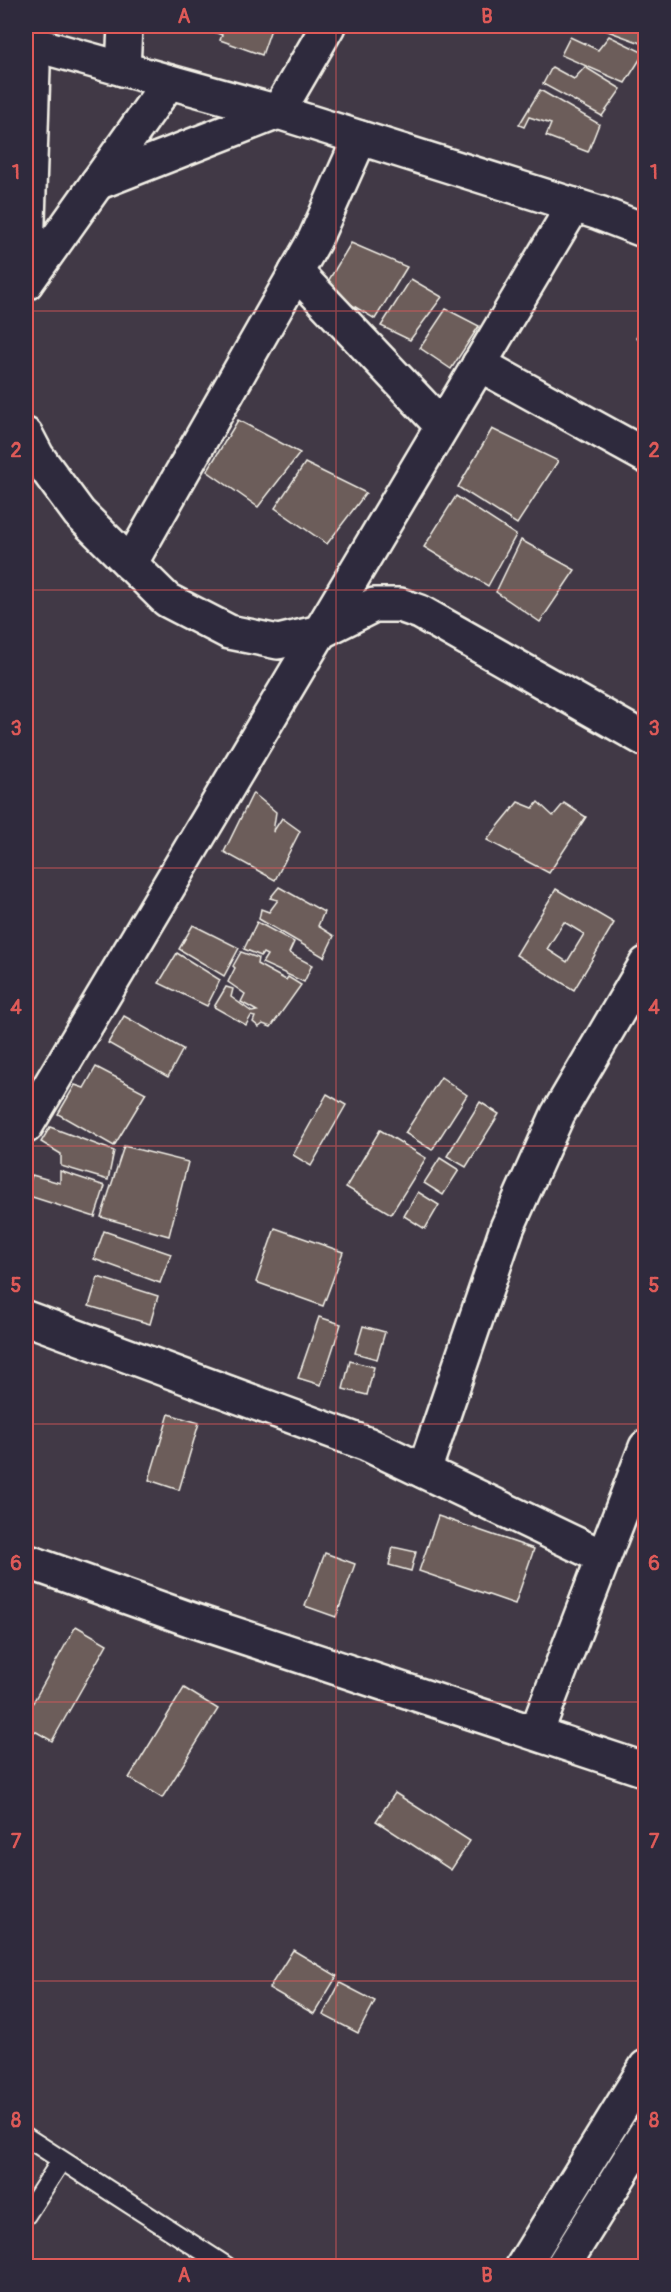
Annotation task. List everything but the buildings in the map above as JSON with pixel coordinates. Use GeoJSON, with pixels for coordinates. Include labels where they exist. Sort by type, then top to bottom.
{"type":"FeatureCollection","features":[{"type":"Feature","properties":{"kind":"street"},"geometry":{"type":"LineString","coordinates":[[26,31],[30,26]]}},
{"type":"Feature","properties":{"kind":"street"},"geometry":{"type":"LineString","coordinates":[[123,69],[125,26]]}},
{"type":"Feature","properties":{"kind":"street"},"geometry":{"type":"LineString","coordinates":[[97,183],[278,112],[328,26]]}},
{"type":"Feature","properties":{"kind":"street"},"geometry":{"type":"LineString","coordinates":[[26,283],[28,60],[83,58],[170,82],[278,112],[574,205],[645,231]]}},
{"type":"Feature","properties":{"kind":"street"},"geometry":{"type":"LineString","coordinates":[[26,283],[170,82]]}},
{"type":"Feature","properties":{"kind":"street"},"geometry":{"type":"LineString","coordinates":[[130,564],[315,239],[360,138]]}},
{"type":"Feature","properties":{"kind":"street"},"geometry":{"type":"LineString","coordinates":[[26,1126],[574,205]]}},
{"type":"Feature","properties":{"kind":"street"},"geometry":{"type":"LineString","coordinates":[[296,272],[442,426]]}},
{"type":"Feature","properties":{"kind":"street"},"geometry":{"type":"LineString","coordinates":[[479,364],[645,456]]}},
{"type":"Feature","properties":{"kind":"street"},"geometry":{"type":"LineString","coordinates":[[26,435],[38,456],[79,513],[167,600],[229,632],[278,642],[320,632],[374,605],[400,605],[420,612],[645,740]]}},
{"type":"Feature","properties":{"kind":"street"},"geometry":{"type":"LineString","coordinates":[[424,1471],[507,1228],[558,1114],[645,964]]}},
{"type":"Feature","properties":{"kind":"street"},"geometry":{"type":"LineString","coordinates":[[26,1318],[367,1444],[603,1557]]}},
{"type":"Feature","properties":{"kind":"street"},"geometry":{"type":"LineString","coordinates":[[536,1733],[645,1447]]}},
{"type":"Feature","properties":{"kind":"street"},"geometry":{"type":"LineString","coordinates":[[26,1561],[195,1621],[645,1770]]}},
{"type":"Feature","properties":{"kind":"street"},"geometry":{"type":"LineString","coordinates":[[523,2266],[645,2067]]}},
{"type":"Feature","properties":{"kind":"street"},"geometry":{"type":"LineString","coordinates":[[563,2266],[645,2133]]}},
{"type":"Feature","properties":{"kind":"lane"},"geometry":{"type":"LineString","coordinates":[[26,2137],[226,2266]]}},
{"type":"Feature","properties":{"kind":"lane"},"geometry":{"type":"LineString","coordinates":[[26,2215],[61,2161]]}}]}
